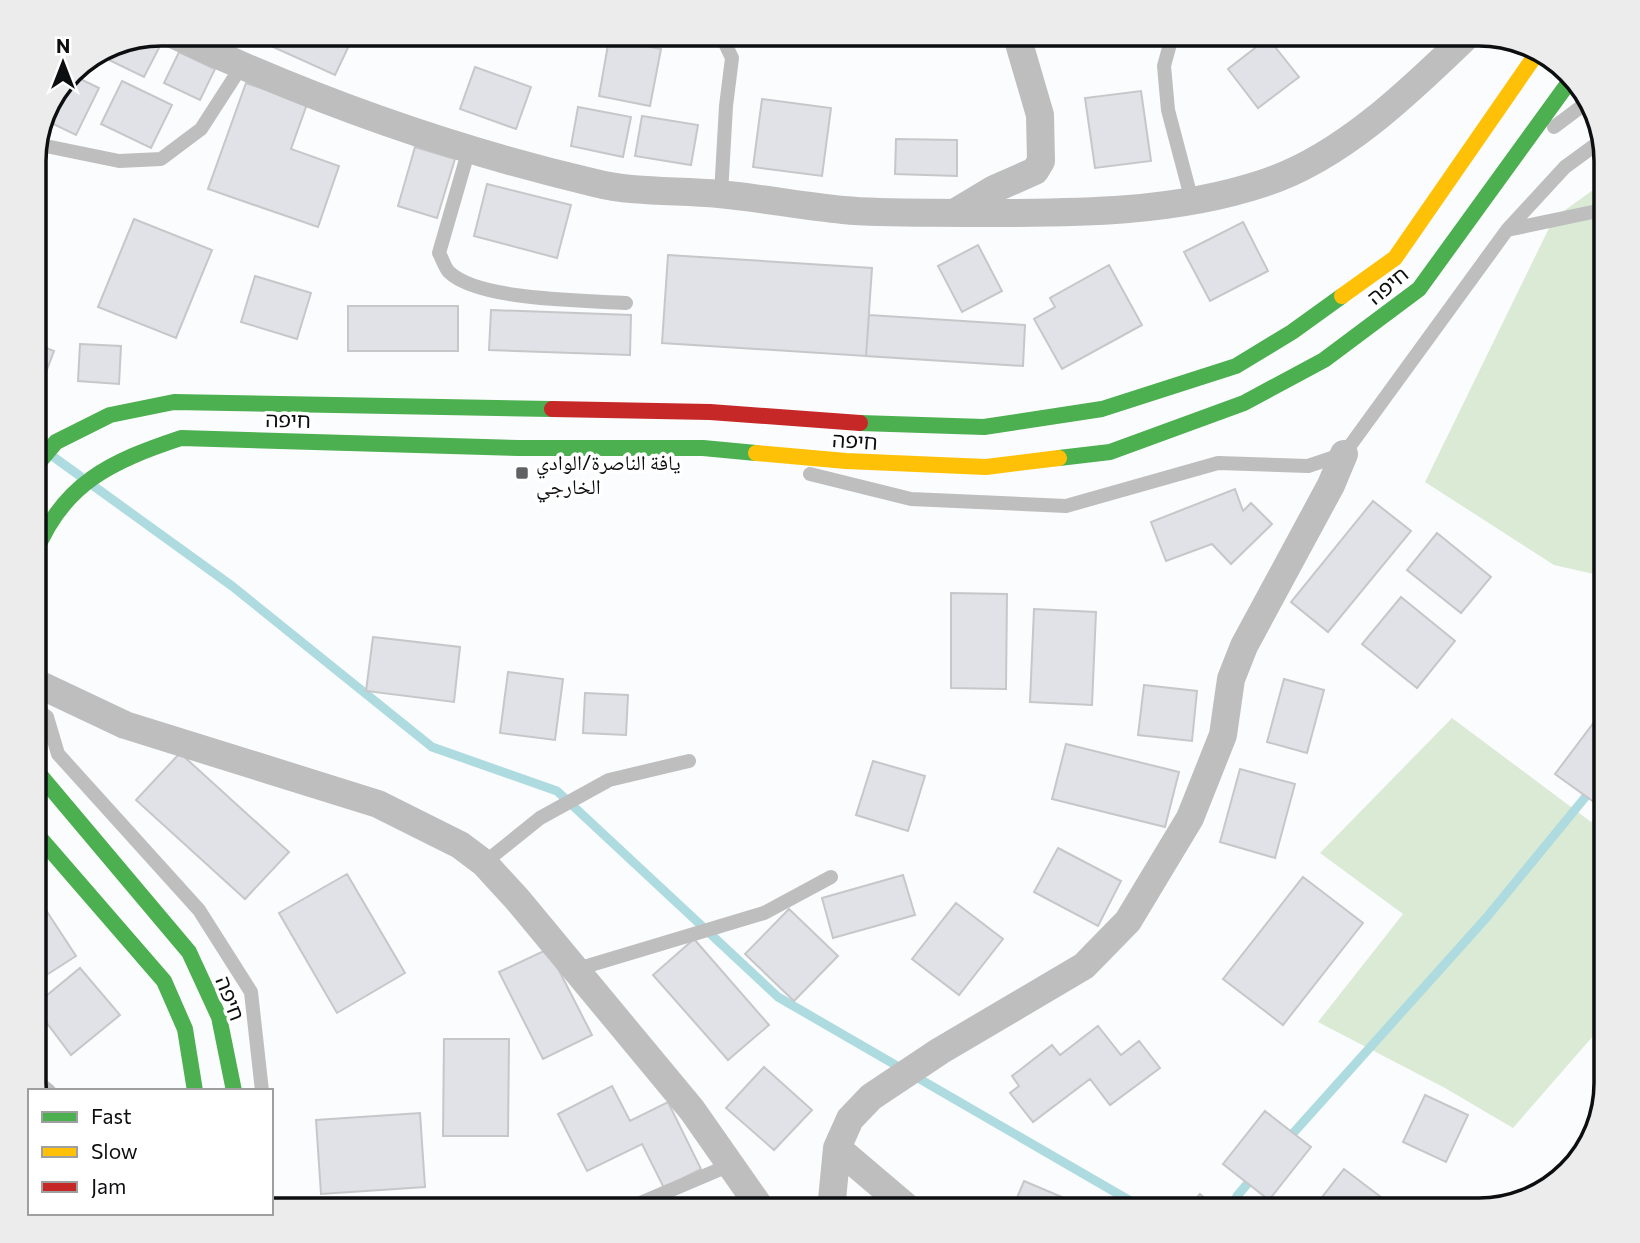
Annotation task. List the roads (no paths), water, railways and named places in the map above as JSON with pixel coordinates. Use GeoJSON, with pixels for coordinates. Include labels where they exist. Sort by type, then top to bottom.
{"type":"FeatureCollection","features":[{"type":"Feature","properties":{"kind":"highway","name":"חיפה"},"geometry":{"type":"LineString","coordinates":[[46,454],[56,442],[110,415],[174,402],[710,412],[849,423],[984,427],[1102,409],[1236,366],[1292,332],[1395,258],[1533,59]]}},
{"type":"Feature","properties":{"kind":"highway","name":"חיפה"},"geometry":{"type":"LineString","coordinates":[[46,530],[50,521],[94,477],[129,455],[181,438],[519,448],[703,448],[846,461],[986,467],[1110,452],[1244,403],[1324,360],[1419,289],[1566,86]]}},
{"type":"Feature","properties":{"kind":"highway","name":"חיפה"},"geometry":{"type":"LineString","coordinates":[[46,782],[189,952],[219,1017],[234,1089]]}},
{"type":"Feature","properties":{"kind":"highway"},"geometry":{"type":"LineString","coordinates":[[46,845],[164,981],[185,1029],[195,1089]]}},
{"type":"Feature","properties":{"kind":"street"},"geometry":{"type":"LineString","coordinates":[[197,46],[241,67],[469,149],[599,185],[721,194],[846,210],[1089,214],[1192,201],[1266,183],[1322,157],[1410,91],[1457,46]]}},
{"type":"Feature","properties":{"kind":"street"},"geometry":{"type":"LineString","coordinates":[[954,213],[994,189],[1035,171],[1041,161],[1040,116],[1020,46]]}},
{"type":"Feature","properties":{"kind":"street"},"geometry":{"type":"LineString","coordinates":[[832,1198],[837,1148],[850,1119],[871,1097],[940,1051],[1084,966],[1128,920],[1190,818],[1223,736],[1231,679],[1244,646],[1331,485],[1344,454]]}},
{"type":"Feature","properties":{"kind":"street"},"geometry":{"type":"LineString","coordinates":[[46,688],[125,725],[378,804],[460,845],[484,863],[692,1110],[753,1198]]}},
{"type":"Feature","properties":{"kind":"street"},"geometry":{"type":"LineString","coordinates":[[837,1148],[896,1198]]}},
{"type":"Feature","properties":{"kind":"lane"},"geometry":{"type":"LineString","coordinates":[[721,194],[726,106],[732,58],[726,46]]}},
{"type":"Feature","properties":{"kind":"lane"},"geometry":{"type":"LineString","coordinates":[[1169,46],[1164,66],[1168,110],[1192,201]]}},
{"type":"Feature","properties":{"kind":"lane"},"geometry":{"type":"LineString","coordinates":[[47,146],[119,161],[161,159],[201,129],[241,67]]}},
{"type":"Feature","properties":{"kind":"lane"},"geometry":{"type":"LineString","coordinates":[[1507,165],[1581,107]]}},
{"type":"Feature","properties":{"kind":"lane"},"geometry":{"type":"LineString","coordinates":[[703,448],[911,499],[1066,506],[1218,463],[1307,466],[1344,454],[1507,230],[1565,167],[1593,147]]}},
{"type":"Feature","properties":{"kind":"lane"},"geometry":{"type":"LineString","coordinates":[[469,149],[439,253],[449,272],[472,284],[522,296],[626,303]]}},
{"type":"Feature","properties":{"kind":"lane"},"geometry":{"type":"LineString","coordinates":[[1507,230],[1594,212]]}},
{"type":"Feature","properties":{"kind":"lane"},"geometry":{"type":"LineString","coordinates":[[46,716],[58,754],[199,910],[251,992],[262,1089]]}},
{"type":"Feature","properties":{"kind":"lane"},"geometry":{"type":"LineString","coordinates":[[484,863],[540,818],[609,780],[690,761]]}},
{"type":"Feature","properties":{"kind":"lane"},"geometry":{"type":"LineString","coordinates":[[574,970],[764,914],[831,877]]}},
{"type":"Feature","properties":{"kind":"lane"},"geometry":{"type":"LineString","coordinates":[[652,1198],[730,1165]]}},
{"type":"Feature","properties":{"kind":"waterway"},"geometry":{"type":"LineString","coordinates":[[55,458],[80,476]]}},
{"type":"Feature","properties":{"kind":"waterway"},"geometry":{"type":"LineString","coordinates":[[95,487],[232,586],[432,747],[557,791],[778,997],[1125,1198]]}},
{"type":"Feature","properties":{"kind":"waterway"},"geometry":{"type":"LineString","coordinates":[[1287,1140],[1487,917],[1592,789]]}},
{"type":"Feature","properties":{"kind":"waterway"},"geometry":{"type":"LineString","coordinates":[[1236,1198],[1254,1176]]}},
{"type":"Feature","properties":{"kind":"place","name":"يافة الناصرة/الوادي الخارجي"},"geometry":{"type":"Point","coordinates":[522,473]}}]}
